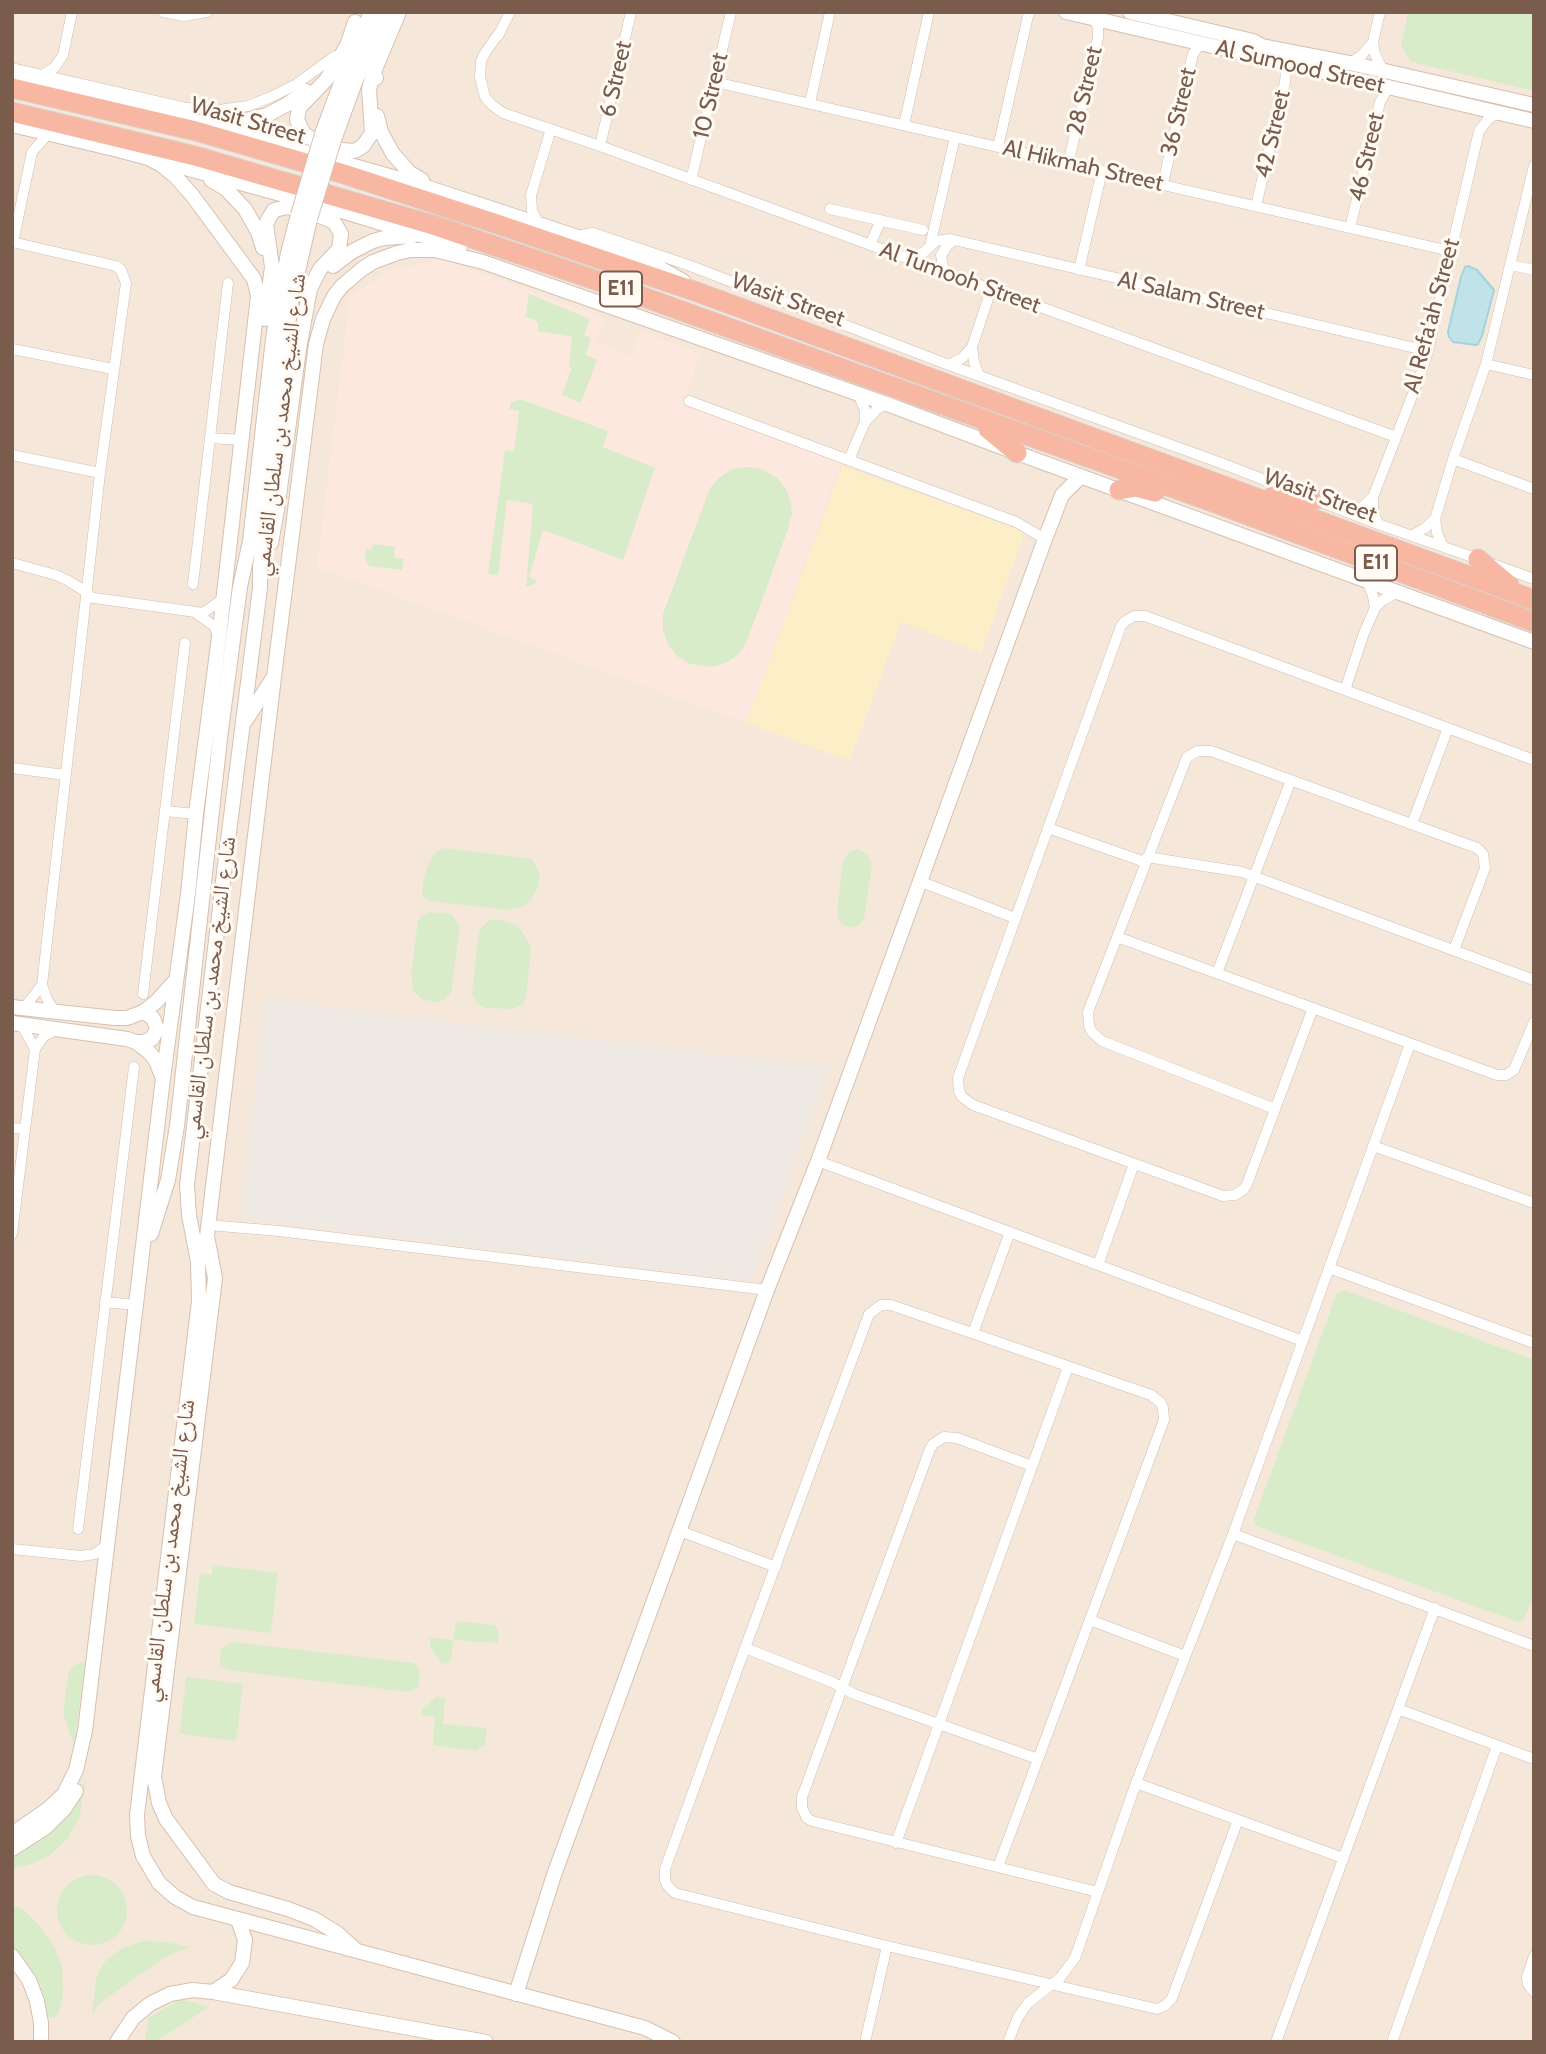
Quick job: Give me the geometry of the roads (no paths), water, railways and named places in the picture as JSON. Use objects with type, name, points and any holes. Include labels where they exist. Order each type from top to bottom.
[{"type":"highway","name":"Wasit Street","points":[[12,88],[197,131],[344,174],[697,292],[1218,494],[1534,622]]},
{"type":"highway","name":"Wasit Street","points":[[16,122],[195,156],[433,225],[610,285],[973,417],[1532,592]]},
{"type":"highway","points":[[973,417],[1017,453]]},
{"type":"highway","points":[[1119,490],[1144,488],[1202,509],[1211,508],[1218,494],[1234,482],[1285,499],[1317,499]]},
{"type":"highway","points":[[1478,559],[1503,580],[1532,592]]},
{"type":"street","points":[[72,12],[63,55],[65,68],[76,83]]},
{"type":"street","points":[[163,12],[184,16],[206,12]]},
{"type":"street","name":"شارع الشيخ محمد بن سلطان القاسمي","points":[[12,1849],[46,1827],[64,1809],[78,1788],[87,1765],[92,1740],[118,1480],[149,1246],[168,1180],[177,1126],[206,851],[240,587],[250,541],[273,339],[286,264],[304,217],[347,67],[371,12]]},
{"type":"street","name":"شارع الشيخ محمد بن سلطان القاسمي","points":[[329,134],[354,85],[385,12]]},
{"type":"street","points":[[357,17],[339,60],[326,80],[299,108],[297,120],[304,134],[317,142],[355,151],[363,146],[372,133],[369,89],[399,12]]},
{"type":"street","name":"Al Tumooh Street","points":[[510,12],[481,61],[480,84],[485,97],[503,113],[1395,437]]},
{"type":"street","name":"6 Street","points":[[600,146],[631,12]]},
{"type":"street","name":"10 Street","points":[[691,180],[731,12]]},
{"type":"street","points":[[810,103],[830,12]]},
{"type":"street","points":[[904,125],[929,12]]},
{"type":"street","points":[[998,147],[1030,12]]},
{"type":"street","name":"Al Sumood Street","points":[[1066,12],[1470,106],[1531,124]]},
{"type":"street","name":"Al Sumood Street","points":[[1130,12],[1253,41],[1262,46],[1534,105]]},
{"type":"street","points":[[1380,12],[1373,42],[1383,72]]},
{"type":"street","points":[[201,122],[242,121],[267,115],[304,93],[335,56],[357,17]]},
{"type":"street","name":"28 Street","points":[[1068,164],[1098,38],[1098,27],[1094,19]]},
{"type":"street","points":[[1208,45],[1219,36],[1262,46]]},
{"type":"street","points":[[1350,63],[1373,42]]},
{"type":"street","name":"36 Street","points":[[1163,183],[1193,54],[1208,45]]},
{"type":"street","points":[[43,75],[55,67],[63,55]]},
{"type":"street","points":[[12,68],[198,110],[219,110],[261,102],[284,92],[335,56]]},
{"type":"street","name":"42 Street","points":[[1256,206],[1285,82],[1286,71],[1283,63]]},
{"type":"street","points":[[374,72],[379,124],[393,154],[418,178],[452,195]]},
{"type":"street","points":[[12,77],[201,122],[452,195],[658,267],[684,281],[697,292]]},
{"type":"street","name":"Al Hikmah Street","points":[[715,82],[1451,251]]},
{"type":"street","name":"46 Street","points":[[1350,228],[1380,102],[1388,88]]},
{"type":"street","points":[[130,95],[145,107]]},
{"type":"street","points":[[1470,106],[1479,131]]},
{"type":"street","points":[[1479,131],[1485,122],[1499,113]]},
{"type":"street","points":[[16,122],[48,134],[188,168],[428,237],[1534,642]]},
{"type":"street","points":[[16,122],[32,152]]},
{"type":"street","points":[[540,224],[532,211],[531,195],[551,129]]},
{"type":"street","name":"Al Refa'ah Street","points":[[1373,497],[1428,351],[1479,131]]},
{"type":"street","points":[[48,134],[32,152],[13,242],[110,264],[121,270],[125,290],[100,473],[42,985],[55,1012]]},
{"type":"street","points":[[930,246],[955,137]]},
{"type":"street","points":[[12,1834],[57,1802],[70,1785],[85,1731],[107,1545],[118,1480],[163,1078],[188,894],[258,306],[254,279],[183,184],[168,170],[148,158]]},
{"type":"street","points":[[1413,535],[1435,519],[1486,364],[1534,166]]},
{"type":"street","points":[[188,168],[226,189],[245,209],[258,232],[266,259],[268,299]]},
{"type":"street","points":[[1079,270],[1102,171]]},
{"type":"street","points":[[513,215],[531,195]]},
{"type":"street","points":[[240,587],[239,565],[253,424],[272,267],[266,224],[274,211],[288,207],[327,218],[338,227],[341,234],[339,249],[315,277],[307,301],[278,510],[266,573],[260,588]]},
{"type":"street","points":[[830,209],[923,230]]},
{"type":"street","name":"شارع الشيخ محمد بن سلطان القاسمي","points":[[304,217],[284,352],[260,567],[260,588],[194,1125],[187,1195],[198,1262],[199,1301],[137,1826],[140,1846],[147,1866],[167,1891],[193,1907],[645,2028],[673,2042]]},
{"type":"street","points":[[870,245],[881,220]]},
{"type":"street","points":[[574,236],[593,233],[688,265],[949,365],[1478,559]]},
{"type":"street","points":[[307,301],[333,266],[353,251],[384,238],[428,237]]},
{"type":"street","points":[[909,260],[940,239],[954,240]]},
{"type":"street","points":[[944,272],[941,255],[954,240]]},
{"type":"street","name":"Al Salam Street","points":[[954,240],[1428,351]]},
{"type":"street","points":[[357,1951],[337,1933],[314,1919],[229,1892],[214,1884],[166,1819],[156,1795],[155,1768],[215,1278],[207,1236],[208,1225],[313,370],[319,331],[328,307],[342,286],[362,268],[397,253],[422,249],[448,252],[574,282],[610,285]]},
{"type":"street","points":[[1511,265],[1534,271]]},
{"type":"street","points":[[193,584],[228,283]]},
{"type":"street","points":[[949,365],[962,358],[972,347],[991,290]]},
{"type":"street","points":[[972,347],[979,376]]},
{"type":"street","points":[[12,349],[113,369]]},
{"type":"street","points":[[299,349],[313,370]]},
{"type":"street","points":[[1486,364],[1534,375]]},
{"type":"street","points":[[858,394],[865,410],[865,422]]},
{"type":"street","points":[[689,401],[1021,524],[1045,539]]},
{"type":"street","points":[[849,460],[865,422],[887,404]]},
{"type":"street","points":[[242,440],[253,424]]},
{"type":"street","points":[[210,438],[242,440]]},
{"type":"street","points":[[12,455],[100,473]]},
{"type":"street","points":[[1453,459],[1534,489]]},
{"type":"street","points":[[1056,467],[1061,478],[1062,495]]},
{"type":"street","points":[[516,1994],[554,1875],[1045,539],[1062,495],[1081,476]]},
{"type":"street","points":[[1349,513],[1362,507],[1373,497]]},
{"type":"street","points":[[1373,497],[1373,511],[1378,524]]},
{"type":"street","points":[[1435,519],[1443,546]]},
{"type":"street","points":[[12,563],[56,575],[87,595],[203,613],[223,599]]},
{"type":"street","points":[[1367,581],[1375,607]]},
{"type":"street","points":[[1345,690],[1375,607],[1387,597],[1398,593]]},
{"type":"street","points":[[195,612],[214,626],[219,637]]},
{"type":"street","points":[[1314,1008],[1247,1184],[1235,1195],[1223,1196],[973,1105],[967,1102],[959,1091],[958,1078],[1121,626],[1129,618],[1139,615],[1534,760]]},
{"type":"street","points":[[143,994],[185,643]]},
{"type":"street","points":[[241,733],[255,704],[274,677]]},
{"type":"street","points":[[1412,824],[1448,728]]},
{"type":"street","points":[[1275,1109],[1102,1041],[1092,1032],[1087,1019],[1183,763],[1192,753],[1211,751],[1477,848],[1485,859],[1485,868],[1454,950]]},
{"type":"street","points":[[12,768],[65,775]]},
{"type":"street","points":[[1217,973],[1291,780]]},
{"type":"street","points":[[165,811],[196,814]]},
{"type":"street","points":[[1048,828],[1146,860],[1230,869],[1254,876],[1534,979]]},
{"type":"street","points":[[188,894],[206,851]]},
{"type":"street","points":[[919,881],[1016,918]]},
{"type":"street","points":[[1117,937],[1497,1075],[1506,1075],[1517,1066],[1534,1022]]},
{"type":"street","points":[[18,1007],[121,1018],[144,1012],[177,979]]},
{"type":"street","points":[[18,1007],[34,997],[42,985]]},
{"type":"street","points":[[136,1042],[152,1039],[157,1029],[153,1018],[144,1012]]},
{"type":"street","points":[[17,1023],[113,1035],[136,1042],[156,1061],[163,1078]]},
{"type":"street","points":[[17,1023],[35,1049]]},
{"type":"street","points":[[12,1234],[35,1049],[44,1036],[58,1029]]},
{"type":"street","points":[[1007,2042],[1022,2010],[1034,1996],[1066,1972],[1075,1958],[1136,1783],[1233,1534],[1410,1044]]},
{"type":"street","points":[[78,1529],[134,1067]]},
{"type":"street","points":[[197,1096],[221,1113]]},
{"type":"street","points":[[194,1125],[221,1113]]},
{"type":"street","points":[[12,1128],[25,1129]]},
{"type":"street","points":[[1373,1146],[1534,1203]]},
{"type":"street","points":[[818,1161],[1303,1341]]},
{"type":"street","points":[[1098,1265],[1134,1164]]},
{"type":"street","points":[[208,1225],[279,1231],[767,1290]]},
{"type":"street","points":[[973,1333],[1010,1232]]},
{"type":"street","points":[[1329,1268],[1533,1341]]},
{"type":"street","points":[[105,1302],[136,1305]]},
{"type":"street","points":[[998,1867],[1165,1414],[1161,1402],[1151,1395],[891,1305],[881,1305],[872,1310],[745,1648],[665,1869],[667,1885],[675,1893],[1152,2009],[1166,2005],[1172,1998],[1238,1820]]},
{"type":"street","points":[[896,1843],[1068,1367]]},
{"type":"street","points":[[1032,1466],[957,1438],[944,1437],[933,1444],[802,1797],[802,1808],[807,1818],[812,1821],[1098,1892]]},
{"type":"street","points":[[680,1531],[776,1567]]},
{"type":"street","points":[[1233,1534],[1533,1643]]},
{"type":"street","points":[[12,1549],[81,1556],[95,1554],[107,1545]]},
{"type":"street","points":[[81,1556],[94,1564],[103,1576]]},
{"type":"street","points":[[1289,2042],[1277,2040],[1435,1608]]},
{"type":"street","points":[[1090,1620],[1185,1656]]},
{"type":"street","points":[[745,1648],[854,1693],[1038,1759]]},
{"type":"street","points":[[1398,1709],[1534,1759]]},
{"type":"street","points":[[1392,2042],[1497,1746]]},
{"type":"street","points":[[1136,1783],[1343,1858]]},
{"type":"street","points":[[213,1992],[231,1980],[243,1962],[245,1940],[238,1920]]},
{"type":"street","points":[[865,2042],[887,1946]]},
{"type":"street","points":[[12,1956],[29,1980],[37,2001],[41,2042]]},
{"type":"street","points":[[1534,1956],[1527,1977],[1534,1992]]},
{"type":"street","points":[[117,2042],[133,2018],[150,2004],[181,1992],[213,1992],[486,2042]]},
{"type":"water","points":[[1468,266],[1477,270],[1494,290],[1482,336],[1476,345],[1453,342],[1448,332],[1461,277]]}]
